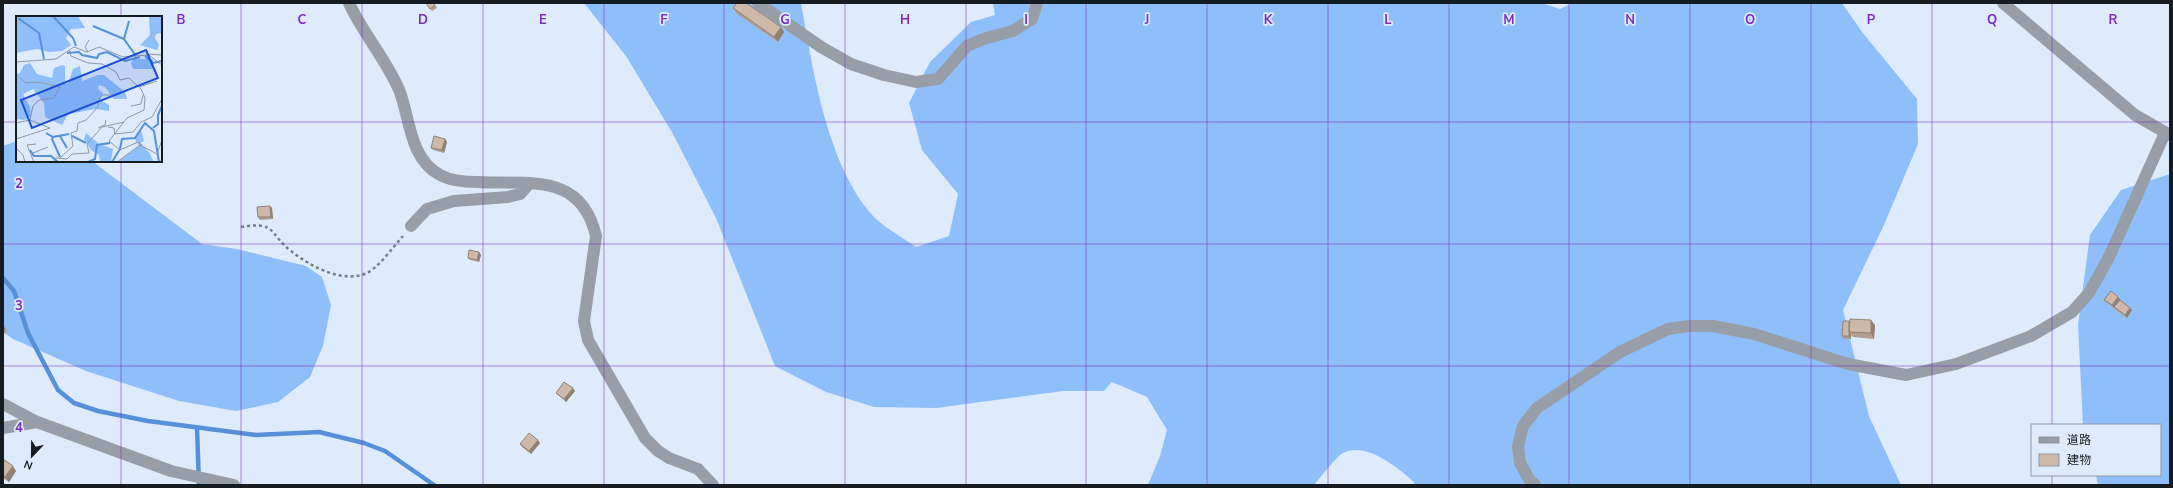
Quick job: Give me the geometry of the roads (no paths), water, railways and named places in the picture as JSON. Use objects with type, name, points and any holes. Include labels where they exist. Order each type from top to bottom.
[{"type":"street","points":[[349,3],[382,55],[400,93],[415,145],[426,163],[438,174],[452,180],[553,186],[567,191],[579,200],[593,224],[596,236],[584,313],[588,340],[645,438],[658,451],[669,458],[698,470],[713,485]]},
{"type":"street","points":[[758,3],[821,47],[851,64],[916,82],[938,79],[967,46],[983,39],[1013,31],[1032,20],[1037,3]]},
{"type":"street","points":[[1535,485],[1529,479],[1520,463],[1518,446],[1523,426],[1537,408],[1620,352],[1668,329],[1689,326],[1713,326],[1754,334],[1848,364],[1906,375],[1956,364],[2031,336],[2072,312],[2089,293],[2109,257],[2168,134],[2135,115],[2003,3]]},
{"type":"street","points":[[411,226],[427,209],[454,201],[508,197],[520,194],[529,184]]},
{"type":"street","points":[[3,404],[37,422],[171,471],[229,484]]},
{"type":"street","points":[[3,428],[37,422]]},
{"type":"waterway","points":[[3,278],[14,291],[28,333],[58,390],[74,403],[98,411],[148,421],[256,435],[319,432],[364,443],[385,451],[434,485]]},
{"type":"waterway","points":[[197,428],[199,485]]}]
